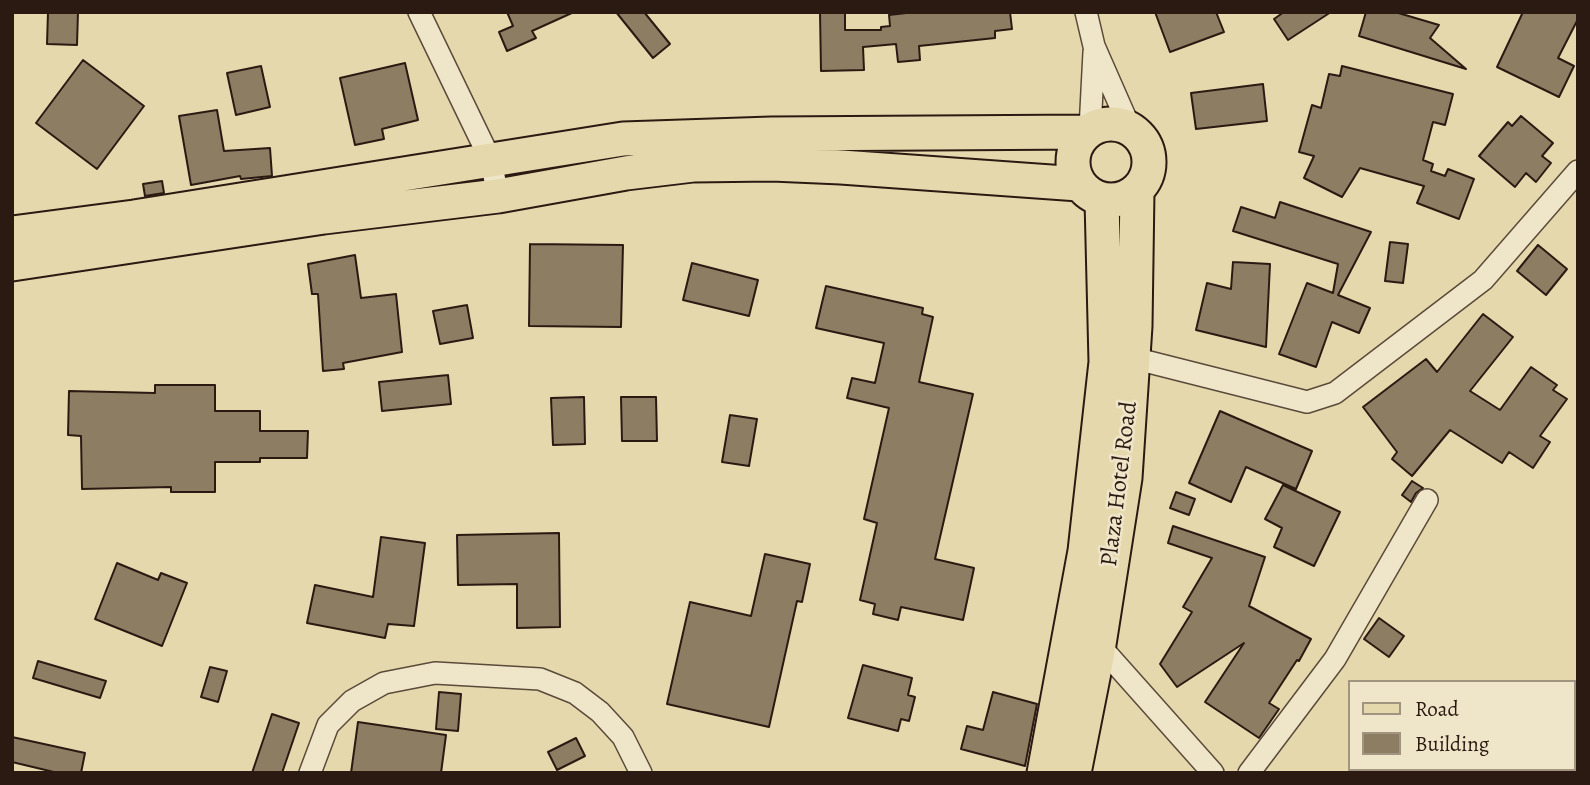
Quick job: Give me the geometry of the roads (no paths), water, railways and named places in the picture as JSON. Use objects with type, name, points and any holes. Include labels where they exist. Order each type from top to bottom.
[{"type":"main road","points":[[12,264],[324,216],[498,196],[626,173],[692,165],[841,167],[1091,192],[1120,200],[1137,191],[1147,176],[1150,158],[1143,141],[1130,128],[1106,123],[1089,131],[1078,143],[1073,156],[1074,171],[1091,192]]},
{"type":"main road","points":[[12,233],[134,217],[622,139],[771,134],[1089,131]]},
{"type":"main road","name":"Plaza Hotel Road","points":[[1074,773],[1125,478],[1133,358],[1137,191]]},
{"type":"main road","name":"Plaza Hotel Road","points":[[1044,773],[1085,551],[1106,362],[1091,192]]},
{"type":"street","points":[[419,12],[491,161],[498,196]]},
{"type":"street","points":[[1086,12],[1094,46],[1130,128]]},
{"type":"street","points":[[1089,131],[1094,46]]},
{"type":"street","points":[[1133,358],[1307,402],[1335,393],[1483,280],[1578,171]]},
{"type":"street","points":[[1249,773],[1335,659],[1427,500]]},
{"type":"street","points":[[1098,645],[1213,773]]},
{"type":"street","points":[[310,773],[328,725],[352,701],[384,683],[435,673],[540,679],[575,693],[600,712],[624,737],[641,773]]}]
